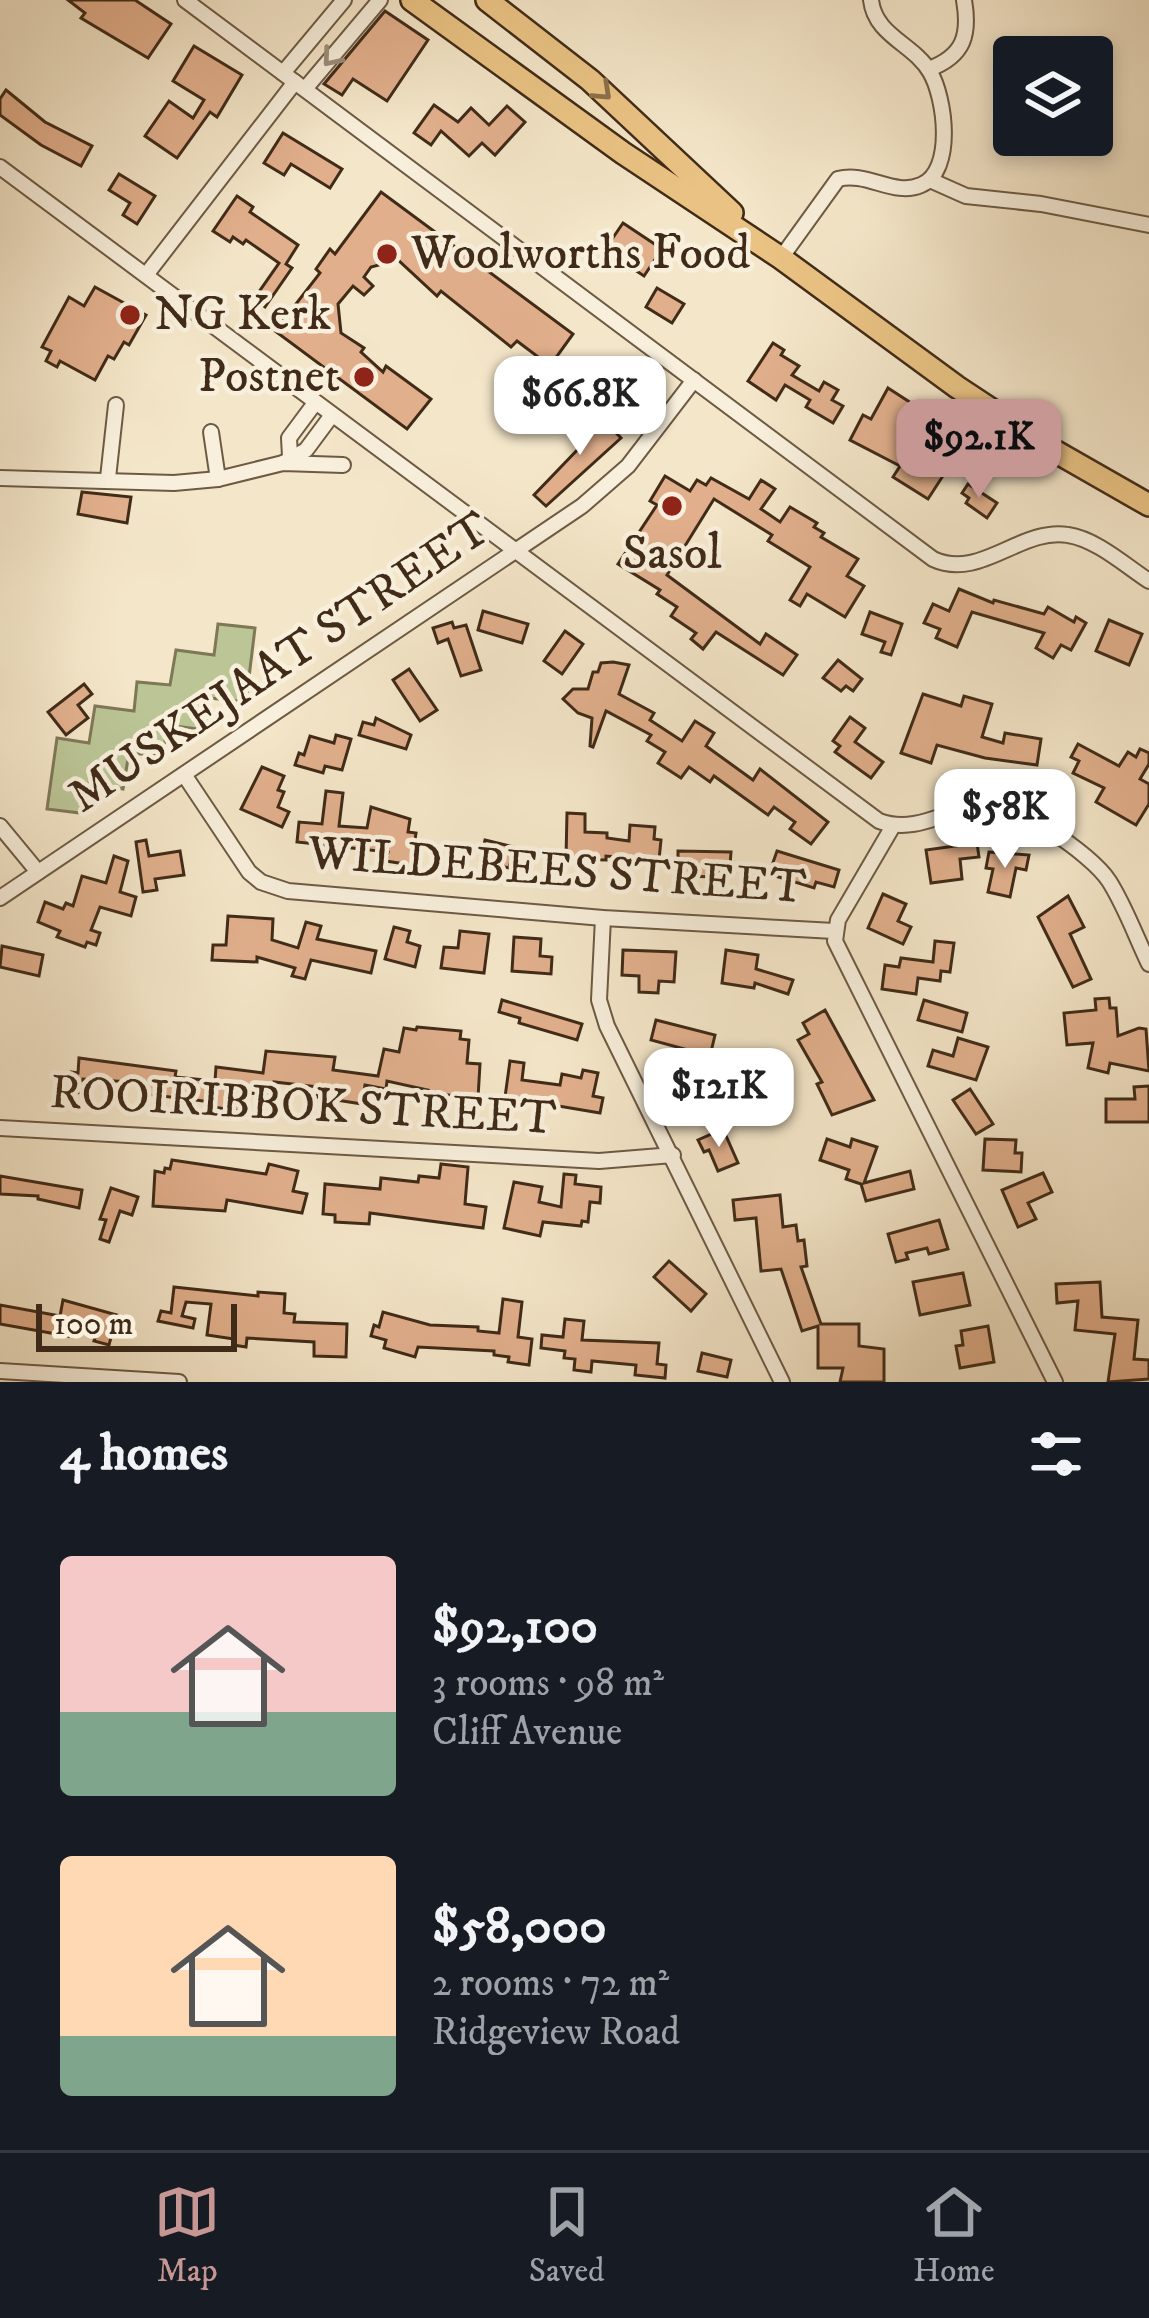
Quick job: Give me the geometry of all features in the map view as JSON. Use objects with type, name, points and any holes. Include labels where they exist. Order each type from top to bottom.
[{"type":"main road","points":[[412,0],[957,387],[1051,449],[1149,505]]},
{"type":"main road","points":[[487,0],[590,80],[781,258]]},
{"type":"street","points":[[185,0],[941,563],[975,562],[1032,540],[1068,535],[1093,545],[1149,581]]},
{"type":"street","points":[[146,275],[294,82],[344,0]]},
{"type":"street","points":[[294,82],[380,0]]},
{"type":"street","points":[[781,258],[838,179],[858,176],[906,189],[930,180],[941,162],[944,133],[929,69],[883,28],[872,0]]},
{"type":"street","points":[[929,69],[948,62],[965,40],[964,0]]},
{"type":"street","points":[[0,167],[880,821],[913,825],[992,803],[1017,812],[1090,859],[1107,877],[1149,964]]},
{"type":"street","points":[[930,180],[966,196],[1040,204],[1149,225]]},
{"type":"street","name":"MUSKEJAAT STREET","points":[[0,898],[516,552],[611,483],[694,380]]},
{"type":"street","points":[[287,460],[289,438],[315,403]]},
{"type":"street","points":[[108,478],[116,405]]},
{"type":"street","points":[[0,478],[162,482],[218,478],[287,460],[306,450],[332,416]]},
{"type":"street","points":[[211,433],[218,478]]},
{"type":"street","points":[[287,460],[343,465]]},
{"type":"street","name":"WILDEBEES STREET","points":[[185,776],[249,872],[275,887],[308,894],[834,931]]},
{"type":"street","points":[[0,826],[38,872]]},
{"type":"street","points":[[892,826],[834,931],[838,950],[1055,1382]]},
{"type":"street","points":[[602,917],[599,1000],[607,1026],[782,1382]]},
{"type":"street","name":"ROOIRIBBOK STREET","points":[[0,1128],[599,1161],[673,1154]]},
{"type":"street","points":[[0,1371],[178,1382]]},
{"type":"green space","points":[[218,624],[255,628],[246,702],[209,698],[205,730],[167,725],[163,756],[129,753],[123,789],[85,783],[80,813],[47,809],[57,738],[89,743],[95,706],[134,711],[137,682],[170,685],[176,650],[214,655]]},
{"type":"building","points":[[68,0],[135,0],[171,24],[148,58],[81,18],[85,13]]},
{"type":"building","points":[[385,11],[428,40],[387,101],[353,79],[342,95],[324,84]]},
{"type":"building","points":[[194,46],[242,75],[217,117],[210,112],[177,158],[145,136],[169,101],[193,118],[204,100],[173,81]]},
{"type":"building","points":[[6,90],[45,122],[92,146],[81,166],[0,115],[0,99]]},
{"type":"building","points":[[434,105],[458,122],[471,108],[489,125],[507,106],[525,122],[495,155],[482,143],[469,156],[441,131],[431,145],[414,133]]},
{"type":"building","points":[[283,133],[342,169],[330,188],[291,164],[284,175],[264,163]]},
{"type":"building","points":[[119,174],[155,196],[137,224],[123,215],[130,203],[109,190]]},
{"type":"building","points":[[381,192],[573,334],[550,366],[517,341],[511,347],[441,291],[437,296],[398,260],[371,267],[364,277],[373,286],[364,295],[353,286],[338,304],[341,333],[364,348],[361,352],[383,372],[386,366],[431,399],[407,429],[275,331],[320,273],[316,269],[330,249],[335,254]]},
{"type":"building","points":[[237,196],[253,207],[250,212],[298,245],[286,264],[292,268],[265,307],[254,299],[279,263],[246,240],[243,244],[233,237],[230,242],[213,231]]},
{"type":"building","points":[[623,223],[662,249],[644,276],[635,270],[638,265],[608,245]]},
{"type":"building","points":[[95,287],[146,315],[129,345],[124,342],[114,359],[108,356],[95,380],[60,361],[57,367],[46,361],[51,351],[42,347],[69,297],[84,306]]},
{"type":"building","points":[[657,288],[684,304],[672,323],[646,307]]},
{"type":"building","points":[[773,343],[784,350],[781,355],[799,366],[792,375],[819,391],[824,382],[838,390],[832,400],[843,406],[833,423],[806,407],[810,400],[785,385],[776,400],[748,381]]},
{"type":"building","points":[[888,388],[925,412],[905,441],[948,468],[928,499],[893,477],[900,466],[850,440],[863,415],[871,419]]},
{"type":"building","points":[[598,414],[621,438],[546,506],[534,495],[582,445],[572,438]]},
{"type":"building","points":[[665,476],[690,491],[697,480],[706,485],[711,478],[749,499],[761,480],[775,489],[761,509],[780,522],[790,507],[817,523],[814,527],[824,533],[821,537],[858,559],[847,576],[864,586],[845,617],[807,594],[800,606],[790,600],[810,567],[768,541],[772,535],[714,499],[667,575],[760,644],[766,634],[797,655],[783,675],[716,632],[703,649],[691,639],[696,633],[671,616],[677,607],[657,594],[660,590],[618,564],[657,505],[650,501]]},
{"type":"building","points":[[968,484],[997,503],[987,518],[966,503],[969,498],[962,493]]},
{"type":"building","points":[[82,492],[131,497],[127,523],[78,514]]},
{"type":"building","points":[[959,589],[993,603],[1044,614],[1048,607],[1074,622],[1076,617],[1086,623],[1071,650],[1061,645],[1053,658],[1036,648],[1044,633],[972,612],[957,647],[936,638],[940,629],[924,623],[933,604],[949,611]]},
{"type":"building","points":[[483,611],[528,624],[522,643],[478,630]]},
{"type":"building","points":[[870,612],[902,624],[891,655],[881,652],[885,642],[862,634]]},
{"type":"building","points":[[1109,620],[1142,634],[1129,665],[1096,651]]},
{"type":"building","points":[[452,622],[454,628],[466,625],[481,670],[461,676],[448,639],[438,643],[433,628]]},
{"type":"building","points":[[565,631],[583,644],[562,674],[544,661]]},
{"type":"building","points":[[838,660],[862,679],[853,691],[846,686],[841,691],[823,678]]},
{"type":"building","points":[[601,663],[629,665],[619,694],[654,713],[650,720],[682,741],[695,721],[714,733],[706,746],[753,780],[760,769],[828,822],[811,844],[790,829],[795,822],[774,807],[768,815],[714,776],[710,782],[689,767],[681,778],[658,763],[665,752],[647,741],[651,735],[606,711],[590,746],[592,718],[563,699],[573,689],[588,689]]},
{"type":"building","points":[[409,669],[437,710],[420,721],[393,680]]},
{"type":"building","points":[[84,684],[92,694],[78,705],[88,718],[66,735],[48,712]]},
{"type":"building","points":[[923,694],[961,706],[964,696],[992,704],[982,737],[1003,743],[1005,733],[1041,739],[1037,765],[937,745],[931,763],[901,753]]},
{"type":"building","points":[[850,717],[865,728],[855,742],[883,762],[871,778],[835,752],[840,746],[833,741]]},
{"type":"building","points":[[376,718],[411,735],[406,749],[359,735],[363,722],[374,725]]},
{"type":"building","points":[[336,735],[351,739],[342,770],[325,766],[323,773],[295,765],[310,736],[334,743]]},
{"type":"building","points":[[1078,744],[1119,766],[1128,752],[1136,757],[1140,749],[1149,753],[1140,779],[1149,784],[1149,804],[1136,825],[1096,802],[1104,788],[1073,773],[1079,761],[1071,757]]},
{"type":"building","points":[[262,767],[284,776],[278,807],[289,812],[282,827],[241,809]]},
{"type":"building","points":[[326,791],[343,793],[339,826],[367,828],[371,807],[410,819],[408,832],[416,833],[411,865],[386,861],[388,852],[297,842],[299,822],[322,824]]},
{"type":"building","points":[[567,813],[585,814],[585,832],[607,833],[607,838],[629,841],[630,825],[655,827],[654,839],[661,840],[659,860],[566,859]]},
{"type":"building","points":[[146,840],[149,856],[180,851],[184,875],[155,879],[157,890],[143,892],[136,842]]},
{"type":"building","points":[[485,840],[514,847],[509,868],[480,861]]},
{"type":"building","points":[[977,843],[979,857],[960,859],[962,879],[931,883],[926,850]]},
{"type":"building","points":[[678,851],[731,852],[730,865],[718,866],[718,877],[678,876]]},
{"type":"building","points":[[777,851],[839,870],[834,887],[816,882],[814,888],[769,874]]},
{"type":"building","points":[[989,852],[1029,855],[1026,870],[1016,868],[1010,897],[988,892],[993,869],[986,868]]},
{"type":"building","points":[[114,856],[128,861],[120,892],[136,897],[131,916],[100,907],[91,930],[100,933],[96,945],[87,942],[85,947],[57,937],[60,931],[38,922],[45,902],[63,909],[66,903],[73,906],[82,876],[106,883]]},
{"type":"building","points":[[883,894],[906,904],[898,921],[911,927],[903,944],[868,928]]},
{"type":"building","points":[[1068,896],[1084,927],[1070,934],[1091,979],[1073,987],[1038,917]]},
{"type":"building","points":[[228,916],[273,919],[272,940],[298,948],[306,922],[321,926],[317,939],[376,951],[371,973],[311,960],[305,979],[292,976],[295,968],[257,957],[257,962],[212,960],[213,945],[226,945]]},
{"type":"building","points":[[394,927],[410,931],[407,942],[420,946],[415,967],[385,959]]},
{"type":"building","points":[[460,931],[489,934],[484,973],[441,968],[444,947],[458,948]]},
{"type":"building","points":[[514,937],[541,939],[540,956],[552,957],[551,974],[512,971]]},
{"type":"building","points":[[935,941],[954,943],[950,972],[941,971],[940,981],[918,978],[916,994],[882,989],[885,965],[899,967],[901,958],[933,962]]},
{"type":"building","points":[[2,946],[43,955],[39,976],[0,967]]},
{"type":"building","points":[[623,950],[676,952],[674,982],[659,981],[658,993],[639,992],[639,976],[622,975]]},
{"type":"building","points":[[726,950],[758,955],[756,969],[793,980],[788,994],[755,983],[754,988],[722,983]]},
{"type":"building","points":[[1109,998],[1110,1008],[1116,1008],[1118,1036],[1146,1029],[1149,1071],[1110,1063],[1108,1073],[1088,1068],[1093,1043],[1067,1045],[1064,1013],[1096,1010],[1095,999]]},
{"type":"building","points":[[502,1000],[582,1024],[577,1040],[519,1023],[520,1018],[499,1012]]},
{"type":"building","points":[[924,1000],[967,1013],[962,1032],[918,1020]]},
{"type":"building","points":[[825,1010],[874,1100],[832,1115],[817,1084],[822,1082],[798,1040],[809,1034],[803,1023]]},
{"type":"building","points":[[656,1020],[715,1035],[710,1056],[651,1040]]},
{"type":"building","points":[[404,1028],[461,1031],[460,1039],[469,1040],[467,1063],[480,1064],[478,1098],[427,1093],[387,1081],[386,1089],[365,1085],[362,1104],[317,1097],[319,1087],[274,1082],[273,1094],[244,1093],[242,1111],[212,1107],[212,1102],[145,1094],[146,1083],[83,1079],[81,1093],[69,1092],[71,1072],[78,1073],[79,1058],[215,1081],[216,1067],[263,1073],[266,1051],[335,1057],[333,1070],[378,1076],[384,1049],[399,1052]]},
{"type":"building","points":[[958,1038],[988,1047],[976,1080],[928,1066],[933,1050],[953,1056]]},
{"type":"building","points":[[510,1061],[524,1063],[522,1080],[560,1085],[562,1074],[581,1078],[583,1070],[598,1073],[593,1096],[603,1098],[600,1113],[505,1097]]},
{"type":"building","points":[[691,1074],[739,1087],[733,1108],[686,1096]]},
{"type":"building","points":[[1149,1086],[1149,1122],[1106,1122],[1106,1099],[1135,1099],[1134,1087]]},
{"type":"building","points":[[970,1089],[993,1124],[976,1134],[953,1100]]},
{"type":"building","points":[[723,1129],[738,1163],[718,1171],[709,1150],[704,1152],[698,1140]]},
{"type":"building","points":[[827,1139],[850,1147],[852,1139],[877,1147],[864,1183],[910,1171],[914,1189],[866,1201],[861,1184],[846,1179],[849,1170],[820,1160]]},
{"type":"building","points":[[985,1139],[1016,1140],[1015,1153],[1022,1153],[1021,1172],[983,1170]]},
{"type":"building","points":[[172,1160],[266,1174],[269,1164],[298,1171],[293,1191],[307,1194],[302,1213],[227,1200],[225,1211],[153,1206],[155,1171],[164,1173]]},
{"type":"building","points":[[441,1164],[468,1167],[465,1204],[486,1207],[483,1228],[370,1213],[369,1224],[335,1222],[335,1215],[323,1214],[325,1184],[380,1189],[381,1178],[418,1182],[419,1176],[439,1178]]},
{"type":"building","points":[[1043,1173],[1052,1192],[1028,1203],[1036,1219],[1018,1227],[1002,1190]]},
{"type":"building","points":[[564,1174],[576,1175],[575,1184],[601,1187],[600,1203],[590,1202],[588,1222],[582,1221],[581,1226],[543,1222],[540,1236],[504,1228],[514,1182],[542,1187],[539,1202],[561,1207]]},
{"type":"building","points":[[0,1176],[82,1190],[79,1208],[38,1196],[0,1194]]},
{"type":"building","points":[[111,1188],[138,1197],[132,1215],[120,1211],[109,1242],[100,1239],[106,1220],[100,1219]]},
{"type":"building","points":[[780,1195],[783,1227],[796,1225],[798,1241],[804,1240],[807,1266],[801,1267],[821,1324],[859,1324],[859,1346],[884,1349],[884,1382],[840,1382],[843,1368],[818,1368],[818,1326],[802,1331],[781,1269],[761,1271],[756,1218],[735,1220],[733,1200]]},
{"type":"building","points":[[939,1220],[948,1249],[906,1253],[908,1259],[896,1262],[888,1234]]},
{"type":"building","points":[[669,1261],[706,1294],[691,1311],[654,1277]]},
{"type":"building","points":[[963,1273],[970,1305],[920,1315],[913,1282]]},
{"type":"building","points":[[1100,1282],[1102,1317],[1138,1320],[1134,1359],[1149,1360],[1149,1379],[1108,1382],[1115,1334],[1075,1330],[1078,1301],[1057,1303],[1056,1284]]},
{"type":"building","points":[[174,1287],[258,1296],[258,1292],[285,1294],[284,1313],[295,1314],[294,1322],[347,1324],[346,1357],[314,1356],[314,1342],[247,1338],[246,1347],[233,1345],[234,1339],[207,1335],[211,1304],[186,1302],[182,1316],[195,1319],[193,1328],[158,1321],[161,1311],[171,1313]]},
{"type":"building","points":[[503,1299],[522,1302],[518,1337],[532,1339],[529,1365],[508,1362],[509,1357],[494,1355],[494,1351],[418,1347],[415,1357],[384,1348],[386,1340],[371,1336],[383,1312],[430,1325],[499,1333]]},
{"type":"building","points":[[63,1300],[117,1315],[109,1345],[94,1341],[99,1324],[77,1318],[73,1337],[0,1324],[0,1305],[60,1316]]},
{"type":"building","points":[[565,1319],[584,1321],[582,1340],[659,1343],[657,1364],[666,1365],[665,1378],[635,1375],[636,1365],[592,1361],[591,1372],[574,1370],[575,1359],[564,1358],[565,1351],[541,1348],[542,1335],[563,1337]]},
{"type":"building","points":[[988,1326],[994,1362],[960,1368],[956,1346],[963,1345],[961,1331]]},
{"type":"building","points":[[702,1353],[731,1360],[727,1377],[698,1371]]},
{"type":"place","name":"Woolworths Food","points":[[387,254]]},
{"type":"place","name":"NG Kerk","points":[[130,315]]},
{"type":"place","name":"Postnet","points":[[364,377]]},
{"type":"place","name":"Sasol","points":[[672,506]]}]
